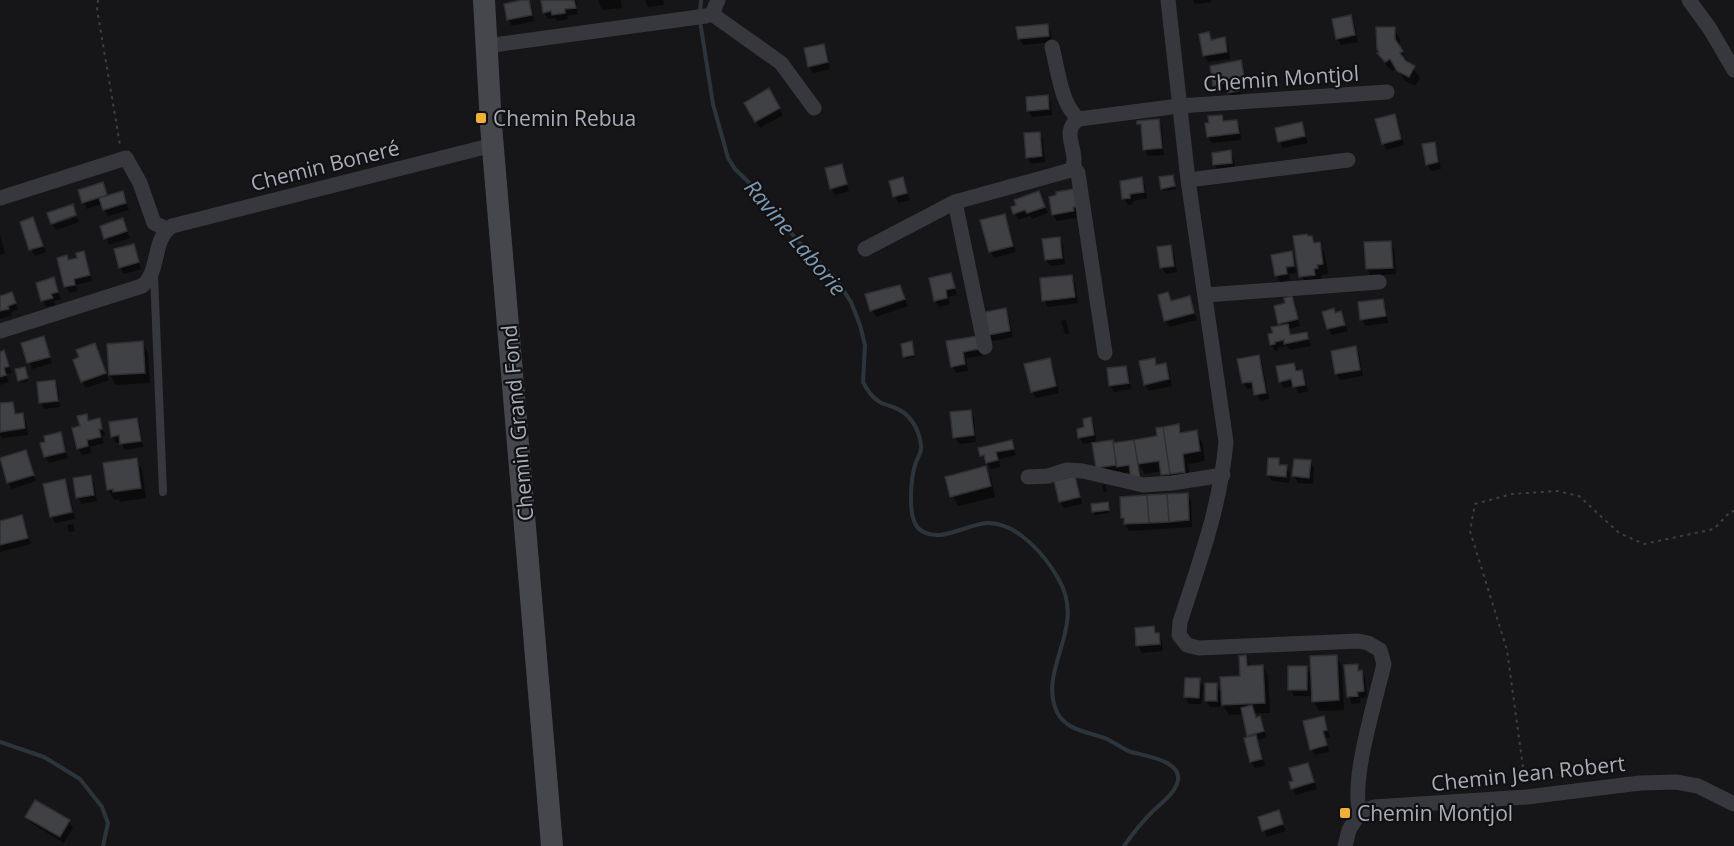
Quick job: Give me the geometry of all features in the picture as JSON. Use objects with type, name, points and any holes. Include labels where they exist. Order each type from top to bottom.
[{"type":"street","name":"Chemin Grand Fond","points":[[484,0],[552,846]]},
{"type":"street","name":"Chemin Montjol","points":[[1168,0],[1188,180],[1226,442],[1223,475],[1214,518],[1180,622],[1179,635],[1187,645],[1200,648],[1358,641],[1368,643],[1380,650],[1384,664],[1356,793],[1360,812]]},
{"type":"street","points":[[1689,0],[1710,29],[1734,70]]},
{"type":"street","points":[[486,46],[684,17],[712,10],[781,63],[814,108]]},
{"type":"street","points":[[1052,47],[1066,104],[1072,114],[1079,119],[1072,125],[1070,133],[1105,353]]},
{"type":"street","name":"Chemin Montjol","points":[[1079,119],[1179,106],[1387,92]]},
{"type":"street","name":"Chemin Boneré","points":[[167,229],[190,221],[494,145]]},
{"type":"street","points":[[0,198],[126,158],[140,183],[154,223],[167,229],[161,239],[154,268],[147,282],[135,289],[0,331]]},
{"type":"street","points":[[1188,180],[1348,160]]},
{"type":"street","points":[[865,249],[955,202],[1065,173],[1074,167]]},
{"type":"street","points":[[955,202],[985,347]]},
{"type":"street","points":[[1206,295],[1378,282]]},
{"type":"street","points":[[1028,477],[1048,476],[1067,470],[1083,471],[1143,485],[1223,475]]},
{"type":"street","name":"Chemin Jean Robert","points":[[1360,812],[1374,807],[1527,797],[1640,783],[1676,782],[1698,786],[1734,804]]},
{"type":"street","points":[[1345,846],[1349,830],[1360,812]]},
{"type":"lane","points":[[154,268],[163,492]]},
{"type":"path","points":[[98,0],[97,9],[117,138],[126,158]]},
{"type":"path","points":[[1527,797],[1508,650],[1470,531],[1475,504],[1512,494],[1557,491],[1579,496],[1619,533],[1644,544],[1714,529],[1730,512],[1734,511]]},
{"type":"building","points":[[529,0],[532,15],[507,20],[504,4]]},
{"type":"building","points":[[541,0],[574,0],[576,8],[565,9],[565,13],[552,15],[551,11],[543,13]]},
{"type":"building","points":[[1351,15],[1355,35],[1336,39],[1332,19]]},
{"type":"building","points":[[1048,24],[1049,36],[1018,39],[1016,27]]},
{"type":"building","points":[[1376,27],[1395,27],[1395,39],[1403,51],[1400,53],[1406,61],[1415,66],[1409,77],[1397,71],[1390,59],[1385,62],[1377,53],[1379,52]]},
{"type":"building","points":[[1209,32],[1211,40],[1225,37],[1227,52],[1203,56],[1199,34]]},
{"type":"building","points":[[824,44],[828,62],[808,67],[804,48]]},
{"type":"building","points":[[1241,60],[1245,81],[1238,82],[1239,91],[1228,93],[1226,83],[1213,86],[1210,66]]},
{"type":"building","points":[[769,88],[780,108],[755,122],[744,103]]},
{"type":"building","points":[[1048,95],[1049,109],[1027,111],[1026,97]]},
{"type":"building","points":[[1395,114],[1401,139],[1382,144],[1375,119]]},
{"type":"building","points":[[1222,115],[1223,121],[1237,120],[1239,133],[1207,137],[1205,123],[1209,123],[1208,116]]},
{"type":"building","points":[[1159,119],[1162,148],[1143,150],[1141,124],[1137,124],[1137,121]]},
{"type":"building","points":[[1302,122],[1305,136],[1278,142],[1275,128]]},
{"type":"building","points":[[1040,132],[1042,156],[1026,158],[1024,133]]},
{"type":"building","points":[[1435,142],[1438,162],[1426,165],[1422,144]]},
{"type":"building","points":[[1231,150],[1232,163],[1213,165],[1212,153]]},
{"type":"building","points":[[842,164],[847,184],[830,189],[825,168]]},
{"type":"building","points":[[1173,175],[1175,186],[1161,189],[1159,177]]},
{"type":"building","points":[[903,177],[907,193],[893,197],[889,181]]},
{"type":"building","points":[[1142,177],[1144,192],[1130,194],[1130,198],[1122,199],[1120,181]]},
{"type":"building","points":[[103,182],[107,195],[82,203],[78,190]]},
{"type":"building","points":[[1074,189],[1077,207],[1073,207],[1074,211],[1052,215],[1049,197],[1056,195],[1056,192]]},
{"type":"building","points":[[123,191],[126,203],[103,210],[99,198]]},
{"type":"building","points":[[1039,191],[1045,207],[1027,213],[1025,210],[1013,214],[1011,207],[1016,205],[1014,200]]},
{"type":"building","points":[[73,204],[76,215],[51,224],[47,213]]},
{"type":"building","points":[[1005,214],[1013,246],[989,252],[980,220]]},
{"type":"building","points":[[33,217],[43,246],[29,250],[20,222]]},
{"type":"building","points":[[123,218],[127,231],[104,239],[100,226]]},
{"type":"building","points":[[1307,234],[1312,236],[1314,243],[1320,242],[1323,264],[1317,265],[1318,268],[1314,269],[1315,275],[1299,277],[1293,236]]},
{"type":"building","points":[[1060,237],[1062,258],[1045,260],[1042,239]]},
{"type":"building","points":[[1391,241],[1393,268],[1366,269],[1364,242]]},
{"type":"building","points":[[134,244],[139,262],[119,268],[114,249]]},
{"type":"building","points":[[1171,245],[1174,266],[1160,268],[1157,247]]},
{"type":"building","points":[[84,251],[90,275],[74,279],[75,285],[64,287],[57,258],[67,255],[68,260],[77,258],[76,253]]},
{"type":"building","points":[[1292,251],[1294,266],[1286,267],[1287,274],[1275,276],[1271,255]]},
{"type":"building","points":[[951,273],[955,288],[946,290],[947,298],[934,301],[929,278]]},
{"type":"building","points":[[1072,275],[1075,297],[1042,301],[1040,278]]},
{"type":"building","points":[[54,277],[58,292],[51,294],[53,298],[41,301],[36,283]]},
{"type":"building","points":[[900,285],[905,299],[870,311],[865,294]]},
{"type":"building","points":[[12,292],[16,303],[8,306],[9,309],[0,311],[0,296]]},
{"type":"building","points":[[1168,292],[1171,301],[1190,296],[1194,313],[1164,321],[1158,295]]},
{"type":"building","points":[[1292,296],[1298,319],[1278,324],[1274,306],[1285,303],[1284,298]]},
{"type":"building","points":[[1383,299],[1386,316],[1360,320],[1358,302]]},
{"type":"building","points":[[1006,308],[1010,331],[988,335],[985,312]]},
{"type":"building","points":[[1334,308],[1335,313],[1341,311],[1345,325],[1327,329],[1322,312]]},
{"type":"building","points":[[1288,324],[1290,335],[1307,332],[1308,339],[1284,344],[1284,340],[1270,345],[1268,334],[1273,333],[1271,327]]},
{"type":"building","points":[[44,336],[50,357],[27,363],[21,343]]},
{"type":"building","points":[[977,336],[979,349],[963,352],[965,364],[951,367],[946,341]]},
{"type":"building","points":[[143,341],[145,373],[109,375],[107,344]]},
{"type":"building","points":[[912,341],[914,355],[903,357],[901,344]]},
{"type":"building","points":[[95,343],[106,373],[81,382],[73,360],[79,357],[76,350]]},
{"type":"building","points":[[1356,346],[1360,370],[1335,374],[1331,351]]},
{"type":"building","points":[[4,350],[9,366],[4,368],[6,375],[0,377],[0,352]]},
{"type":"building","points":[[1259,355],[1266,393],[1254,395],[1252,382],[1242,383],[1237,359]]},
{"type":"building","points":[[1050,358],[1056,386],[1031,392],[1024,364]]},
{"type":"building","points":[[1155,358],[1156,365],[1166,363],[1169,379],[1144,385],[1139,361]]},
{"type":"building","points":[[1294,363],[1296,371],[1302,370],[1305,385],[1293,387],[1291,379],[1279,382],[1276,366]]},
{"type":"building","points":[[1126,366],[1129,383],[1109,386],[1107,368]]},
{"type":"building","points":[[25,367],[28,378],[18,381],[15,369]]},
{"type":"building","points":[[55,380],[58,401],[39,403],[37,382]]},
{"type":"building","points":[[13,402],[15,414],[23,413],[25,428],[0,432],[0,403]]},
{"type":"building","points":[[971,410],[974,435],[953,438],[950,412]]},
{"type":"building","points":[[87,414],[88,421],[100,418],[101,437],[87,440],[88,446],[77,449],[72,428],[80,426],[77,416]]},
{"type":"building","points":[[1091,417],[1094,435],[1078,438],[1077,429],[1084,427],[1083,419]]},
{"type":"building","points":[[137,418],[141,441],[120,444],[119,435],[111,437],[109,422]]},
{"type":"building","points":[[1179,424],[1180,433],[1197,430],[1200,451],[1183,454],[1185,472],[1170,474],[1163,427]]},
{"type":"building","points":[[1163,427],[1170,474],[1161,475],[1159,461],[1138,464],[1134,440],[1157,436],[1156,428]]},
{"type":"building","points":[[61,432],[65,452],[44,457],[40,443],[45,442],[44,436]]},
{"type":"building","points":[[1012,440],[1014,449],[996,452],[998,460],[986,463],[984,455],[980,456],[978,448]]},
{"type":"building","points":[[1113,440],[1116,465],[1096,468],[1092,443]]},
{"type":"building","points":[[1134,440],[1140,478],[1131,479],[1129,465],[1117,467],[1113,443]]},
{"type":"building","points":[[26,450],[34,475],[7,483],[0,458]]},
{"type":"building","points":[[137,458],[141,488],[113,492],[113,489],[107,490],[103,463]]},
{"type":"building","points":[[1268,458],[1279,458],[1279,465],[1287,465],[1286,477],[1267,475]]},
{"type":"building","points":[[1294,459],[1311,460],[1309,478],[1292,476]]},
{"type":"building","points":[[986,466],[991,486],[950,497],[945,477]]},
{"type":"building","points":[[91,475],[94,495],[76,498],[73,478]]},
{"type":"building","points":[[1075,476],[1080,497],[1059,502],[1054,481]]},
{"type":"building","points":[[65,479],[72,512],[50,517],[43,484]]},
{"type":"building","points":[[1188,493],[1189,520],[1169,522],[1167,494]]},
{"type":"building","points":[[1167,494],[1169,522],[1149,523],[1147,495]]},
{"type":"building","points":[[1147,495],[1149,523],[1124,524],[1124,518],[1121,518],[1120,497]]},
{"type":"building","points":[[1108,502],[1109,510],[1092,512],[1091,504]]},
{"type":"building","points":[[22,515],[28,538],[0,545],[0,521]]},
{"type":"building","points":[[1154,626],[1155,633],[1159,633],[1160,644],[1136,646],[1135,628]]},
{"type":"building","points":[[1246,655],[1247,666],[1263,665],[1265,703],[1222,705],[1220,677],[1240,676],[1239,656]]},
{"type":"building","points":[[1337,655],[1339,700],[1312,702],[1310,656]]},
{"type":"building","points":[[1358,664],[1358,671],[1362,670],[1364,691],[1357,692],[1358,696],[1347,697],[1344,665]]},
{"type":"building","points":[[1288,666],[1307,666],[1307,690],[1288,690]]},
{"type":"building","points":[[1185,678],[1200,678],[1199,698],[1184,697]]},
{"type":"building","points":[[1205,683],[1217,683],[1217,701],[1205,701]]},
{"type":"building","points":[[1252,705],[1256,718],[1260,716],[1264,731],[1247,736],[1241,708]]},
{"type":"building","points":[[1324,716],[1327,730],[1323,731],[1327,745],[1310,750],[1303,721]]},
{"type":"building","points":[[1256,735],[1262,759],[1250,762],[1244,738]]},
{"type":"building","points":[[1308,763],[1314,782],[1291,789],[1289,782],[1293,781],[1289,768]]},
{"type":"building","points":[[35,800],[70,820],[60,837],[25,817]]},
{"type":"building","points":[[1279,810],[1283,824],[1262,831],[1258,817]]},
{"type":"waterway","name":"Ravine Laborie","points":[[700,13],[701,0]]},
{"type":"waterway","name":"Ravine Laborie","points":[[700,21],[713,104],[728,158],[735,169],[762,195],[768,206],[805,249],[836,279],[851,302],[860,325],[865,345],[864,384],[879,401],[904,413],[918,433],[921,450],[914,468],[911,496],[912,515],[918,528],[926,533],[943,535],[979,524],[998,524],[1020,534],[1029,542],[1059,580],[1066,598],[1068,615],[1053,680],[1052,696],[1057,712],[1072,727],[1107,739],[1131,752],[1163,761],[1176,770],[1177,784],[1172,792],[1145,819],[1124,846]]},
{"type":"waterway","points":[[0,742],[44,757],[80,779],[102,807],[108,823],[103,846]]},
{"type":"place","name":"Chemin Rebua","points":[[481,118]]},
{"type":"place","name":"Chemin Montjol","points":[[1345,813]]}]
